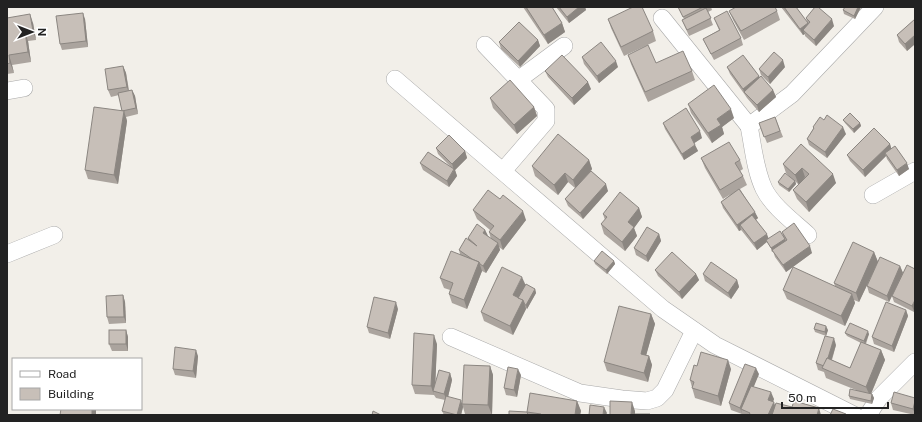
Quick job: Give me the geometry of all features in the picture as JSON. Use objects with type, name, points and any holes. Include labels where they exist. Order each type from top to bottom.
[{"type":"street","points":[[749,126],[792,94],[875,7]]},
{"type":"street","points":[[662,18],[749,126],[756,163],[764,189],[775,204],[808,235]]},
{"type":"street","points":[[485,45],[546,109],[546,121],[503,171]]},
{"type":"street","points":[[518,80],[564,46]]},
{"type":"street","points":[[396,79],[663,309],[715,345],[854,415]]},
{"type":"street","points":[[7,91],[24,88]]},
{"type":"street","points":[[873,195],[915,171]]},
{"type":"street","points":[[7,254],[54,236]]},
{"type":"street","points":[[451,337],[580,393],[647,401],[657,398],[665,390],[694,331]]},
{"type":"street","points":[[868,415],[880,398],[915,362]]},
{"type":"building","points":[[526,7],[552,7],[562,23],[544,35]]},
{"type":"building","points":[[559,7],[579,7],[567,17]]},
{"type":"building","points":[[633,7],[642,7],[653,31],[621,47],[608,19]]},
{"type":"building","points":[[678,7],[703,7],[683,17]]},
{"type":"building","points":[[736,7],[775,7],[777,11],[741,31],[729,11]]},
{"type":"building","points":[[784,7],[796,7],[808,23],[800,29]]},
{"type":"building","points":[[815,7],[818,7],[832,19],[814,40],[803,30],[810,22],[806,18]]},
{"type":"building","points":[[845,7],[858,7],[854,16],[843,10]]},
{"type":"building","points":[[706,8],[711,18],[687,30],[682,20]]},
{"type":"building","points":[[727,11],[741,38],[711,54],[703,39],[720,30],[714,18]]},
{"type":"building","points":[[83,13],[86,41],[60,44],[56,16]]},
{"type":"building","points":[[30,14],[33,31],[25,32],[28,52],[9,55],[10,63],[7,64],[7,18]]},
{"type":"building","points":[[915,19],[915,35],[905,44],[897,35]]},
{"type":"building","points":[[519,22],[538,40],[518,61],[499,42]]},
{"type":"building","points":[[601,42],[616,61],[597,76],[582,57]]},
{"type":"building","points":[[648,45],[656,63],[683,51],[692,71],[645,92],[628,55]]},
{"type":"building","points":[[774,52],[783,60],[768,77],[759,69]]},
{"type":"building","points":[[562,55],[588,82],[572,98],[545,71]]},
{"type":"building","points":[[743,55],[759,76],[743,89],[727,67]]},
{"type":"building","points":[[123,66],[127,87],[108,90],[105,69]]},
{"type":"building","points":[[761,76],[773,90],[757,105],[744,92]]},
{"type":"building","points":[[510,80],[534,107],[514,125],[490,98]]},
{"type":"building","points":[[714,85],[731,109],[717,119],[721,125],[708,133],[688,104]]},
{"type":"building","points":[[132,90],[136,108],[122,111],[118,93]]},
{"type":"building","points":[[94,107],[124,111],[114,175],[85,170]]},
{"type":"building","points":[[686,108],[700,131],[691,137],[695,145],[682,154],[663,123]]},
{"type":"building","points":[[850,113],[860,123],[853,129],[843,120]]},
{"type":"building","points":[[827,115],[843,127],[825,152],[807,139],[820,117],[824,120]]},
{"type":"building","points":[[775,117],[780,131],[764,137],[759,123]]},
{"type":"building","points":[[874,128],[890,144],[863,170],[847,155]]},
{"type":"building","points":[[558,134],[589,160],[573,180],[565,173],[554,185],[532,166]]},
{"type":"building","points":[[449,135],[465,151],[452,164],[436,148]]},
{"type":"building","points":[[729,142],[740,160],[735,163],[743,176],[720,190],[701,158]]},
{"type":"building","points":[[801,144],[833,174],[806,202],[793,190],[809,174],[802,168],[795,175],[783,164]]},
{"type":"building","points":[[895,146],[907,163],[897,170],[885,153]]},
{"type":"building","points":[[428,152],[454,169],[447,181],[420,163]]},
{"type":"building","points":[[591,171],[606,184],[580,213],[565,199]]},
{"type":"building","points":[[785,173],[795,181],[788,189],[778,182]]},
{"type":"building","points":[[739,189],[755,212],[737,225],[721,202]]},
{"type":"building","points":[[488,190],[500,199],[503,195],[523,211],[500,240],[489,232],[494,226],[473,210]]},
{"type":"building","points":[[620,192],[639,208],[628,222],[634,227],[622,242],[601,224],[607,217],[603,214]]},
{"type":"building","points":[[752,215],[767,234],[754,243],[740,225]]},
{"type":"building","points":[[794,223],[810,246],[783,265],[772,250],[787,240],[782,232]]},
{"type":"building","points":[[477,224],[485,230],[483,233],[498,243],[483,266],[459,250],[466,238],[477,246],[468,238]]},
{"type":"building","points":[[647,227],[659,234],[646,256],[634,248]]},
{"type":"building","points":[[780,231],[785,239],[771,248],[766,240]]},
{"type":"building","points":[[853,242],[874,252],[856,293],[834,283]]},
{"type":"building","points":[[451,251],[479,262],[464,300],[449,294],[453,283],[440,278]]},
{"type":"building","points":[[602,251],[614,261],[606,270],[594,261]]},
{"type":"building","points":[[672,252],[696,274],[679,292],[655,270]]},
{"type":"building","points":[[880,257],[900,266],[887,296],[867,286]]},
{"type":"building","points":[[711,262],[737,280],[728,293],[703,274]]},
{"type":"building","points":[[907,265],[915,269],[915,300],[912,306],[892,296]]},
{"type":"building","points":[[502,267],[522,277],[513,295],[523,300],[510,326],[481,312]]},
{"type":"building","points":[[793,267],[852,294],[841,316],[783,290]]},
{"type":"building","points":[[526,284],[535,289],[525,305],[523,300],[518,298]]},
{"type":"building","points":[[123,295],[124,317],[107,317],[106,296]]},
{"type":"building","points":[[374,297],[396,302],[388,333],[367,327]]},
{"type":"building","points":[[886,302],[906,310],[892,346],[872,337]]},
{"type":"building","points":[[619,306],[651,314],[641,354],[649,356],[644,373],[604,362]]},
{"type":"building","points":[[816,323],[826,326],[825,332],[814,329]]},
{"type":"building","points":[[850,323],[868,331],[864,341],[845,333]]},
{"type":"building","points":[[109,330],[126,330],[126,344],[109,344]]},
{"type":"building","points":[[414,333],[434,335],[431,386],[412,385]]},
{"type":"building","points":[[825,336],[834,338],[824,366],[816,363]]},
{"type":"building","points":[[861,342],[881,350],[866,387],[822,368],[827,358],[850,368]]},
{"type":"building","points":[[175,347],[196,350],[193,371],[173,369]]},
{"type":"building","points":[[701,352],[728,360],[718,396],[692,388],[694,382],[690,380],[694,365],[697,366]]},
{"type":"building","points":[[745,364],[756,368],[740,408],[729,403]]},
{"type":"building","points":[[464,365],[490,366],[488,405],[462,404]]},
{"type":"building","points":[[508,367],[518,369],[514,390],[504,388]]},
{"type":"building","points":[[439,370],[450,373],[444,394],[433,391]]},
{"type":"building","points":[[751,386],[771,392],[768,400],[774,402],[768,415],[749,415],[750,413],[741,409]]},
{"type":"building","points":[[850,389],[872,394],[871,401],[849,396]]},
{"type":"building","points":[[894,392],[915,398],[913,409],[891,403]]},
{"type":"building","points":[[530,393],[577,401],[575,415],[540,415],[541,414],[527,412]]},
{"type":"building","points":[[446,396],[461,400],[457,415],[442,411]]},
{"type":"building","points":[[610,401],[632,402],[631,414],[650,414],[610,415]]},
{"type":"building","points":[[794,401],[819,408],[817,415],[772,415],[776,403],[792,407]]},
{"type":"building","points":[[590,405],[604,407],[603,415],[589,415]]},
{"type":"building","points":[[833,409],[846,414],[830,415]]},
{"type":"building","points":[[61,410],[92,410],[92,415],[60,415]]},
{"type":"building","points":[[373,411],[381,415],[372,415]]},
{"type":"building","points":[[509,411],[527,412],[528,415],[509,415]]}]
